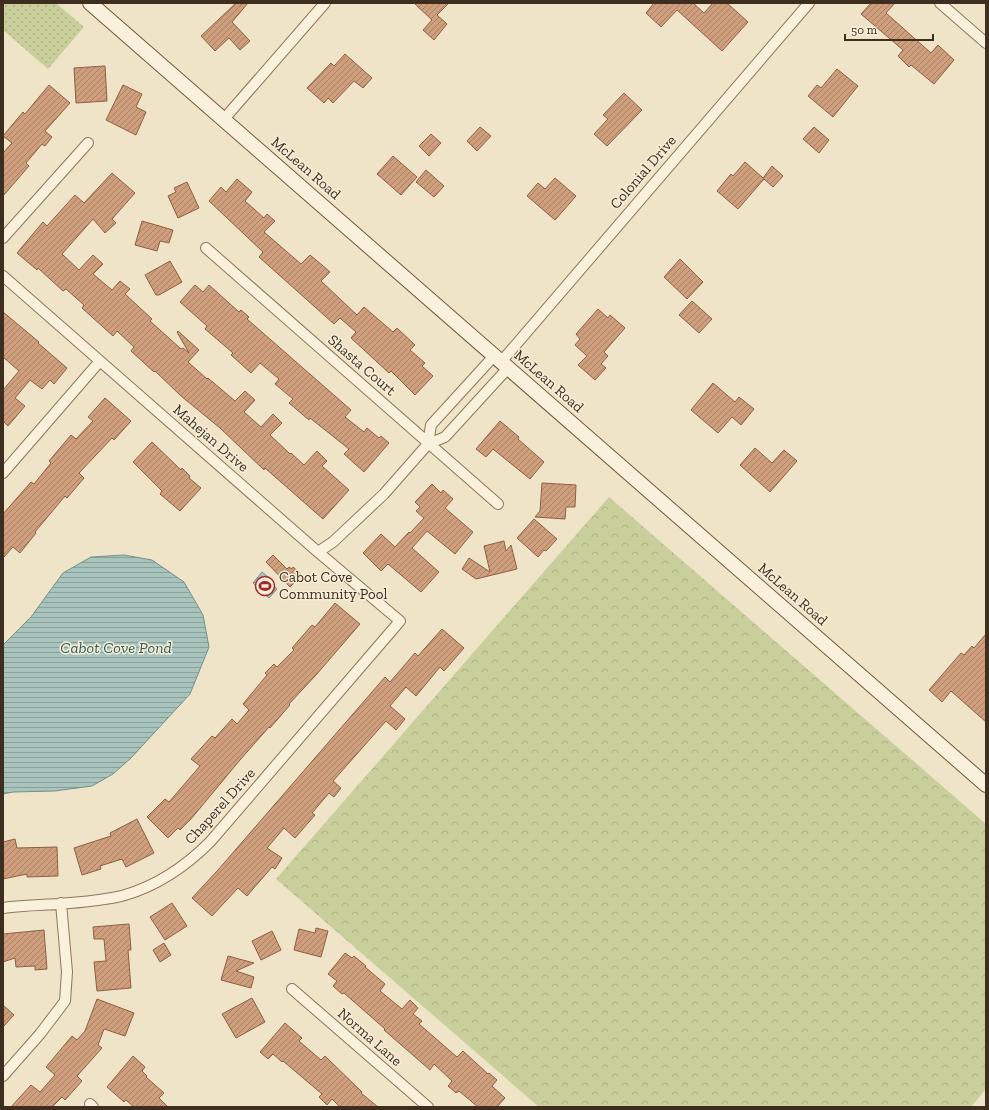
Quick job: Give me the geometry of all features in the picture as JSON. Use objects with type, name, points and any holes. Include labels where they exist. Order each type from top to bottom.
[{"type":"street","name":"McLean Road","points":[[90,3],[986,785]]},
{"type":"street","points":[[224,119],[325,3]]},
{"type":"street","name":"Colonial Drive","points":[[501,362],[809,3]]},
{"type":"street","points":[[940,3],[986,43]]},
{"type":"street","points":[[3,238],[88,143]]},
{"type":"street","name":"Shasta Court","points":[[206,248],[498,504]]},
{"type":"street","name":"Mahejan Drive","points":[[3,276],[318,552],[400,621]]},
{"type":"street","points":[[3,473],[100,361]]},
{"type":"street","points":[[428,444],[431,425],[501,362]]},
{"type":"street","points":[[318,552],[332,542],[384,494],[428,444],[446,437],[501,362]]},
{"type":"street","name":"Chaperel Drive","points":[[3,908],[104,899],[125,895],[166,878],[179,870],[210,842],[400,621]]},
{"type":"street","points":[[3,1076],[40,1034],[65,1001],[67,972],[61,903]]},
{"type":"street","name":"Norma Lane","points":[[292,989],[428,1107]]},
{"type":"green space","points":[[3,3],[56,3],[84,27],[48,69],[3,30]]},
{"type":"green space","points":[[609,497],[986,824],[986,1089],[971,1107],[539,1107],[276,879]]},
{"type":"water","name":"Cabot Cove Pond","points":[[124,555],[152,560],[184,582],[203,615],[209,647],[190,694],[131,758],[113,774],[92,786],[55,791],[13,792],[3,794],[3,645],[31,617],[63,573],[91,557]]},
{"type":"water","name":"Cabot Cove Community Pool","points":[[262,572],[268,577],[266,579],[277,589],[269,598],[253,583]]},
{"type":"building","points":[[236,3],[248,3],[232,22],[250,41],[240,50],[229,38],[215,51],[201,36]]},
{"type":"building","points":[[414,3],[449,3],[437,15],[447,24],[434,40],[423,30],[432,20]]},
{"type":"building","points":[[654,3],[693,3],[704,13],[713,3],[727,3],[748,22],[722,51],[677,10],[661,27],[646,13]]},
{"type":"building","points":[[871,3],[895,3],[886,13],[931,53],[938,45],[954,60],[934,84],[911,65],[909,67],[898,56],[903,50],[861,14]]},
{"type":"building","points":[[345,54],[372,78],[363,88],[354,81],[333,103],[328,98],[324,103],[307,88],[331,63],[334,66]]},
{"type":"building","points":[[105,66],[107,101],[76,103],[74,68]]},
{"type":"building","points":[[837,69],[858,86],[833,117],[808,96],[817,85],[821,88]]},
{"type":"building","points":[[49,85],[70,103],[45,131],[52,137],[45,146],[42,144],[26,163],[29,166],[3,196],[3,153],[12,143],[3,136],[23,112],[25,114]]},
{"type":"building","points":[[123,85],[142,94],[136,107],[146,112],[136,135],[106,120]]},
{"type":"building","points":[[624,93],[642,110],[607,146],[594,134],[608,119],[603,115]]},
{"type":"building","points":[[480,127],[491,136],[477,151],[467,141]]},
{"type":"building","points":[[814,127],[829,140],[819,153],[803,139]]},
{"type":"building","points":[[431,134],[441,143],[429,156],[419,146]]},
{"type":"building","points":[[393,156],[417,177],[401,195],[377,174]]},
{"type":"building","points":[[745,162],[763,178],[772,166],[783,176],[773,187],[764,179],[738,209],[717,191],[731,174],[733,176]]},
{"type":"building","points":[[426,170],[444,186],[434,197],[416,182]]},
{"type":"building","points":[[112,173],[135,193],[112,219],[116,223],[105,233],[93,219],[62,254],[79,270],[93,255],[103,264],[93,274],[112,290],[120,281],[130,289],[125,294],[152,319],[150,321],[181,349],[183,348],[189,353],[177,332],[178,331],[199,350],[188,362],[235,401],[245,391],[255,400],[244,412],[261,427],[273,414],[282,423],[270,435],[290,454],[291,453],[304,465],[317,451],[327,461],[322,466],[349,490],[323,519],[265,468],[264,470],[220,428],[181,396],[155,371],[154,372],[131,351],[134,347],[117,331],[113,336],[82,308],[84,305],[66,289],[63,291],[38,268],[37,270],[17,253],[43,222],[47,226],[75,195],[84,203]]},
{"type":"building","points":[[555,178],[576,196],[555,220],[527,196],[538,183],[545,189]]},
{"type":"building","points":[[237,179],[252,192],[245,201],[264,218],[267,214],[275,221],[264,232],[301,264],[310,255],[330,272],[321,281],[357,315],[364,307],[393,332],[397,328],[415,345],[410,350],[425,363],[422,366],[433,376],[415,395],[391,371],[389,373],[351,338],[356,332],[340,318],[334,324],[259,257],[263,252],[209,201],[221,187],[226,192]]},
{"type":"building","points":[[187,182],[199,208],[178,218],[168,196],[176,192],[174,188]]},
{"type":"building","points":[[142,221],[173,230],[169,243],[160,241],[157,251],[135,245]]},
{"type":"building","points":[[680,259],[703,282],[687,299],[664,277]]},
{"type":"building","points":[[170,261],[182,282],[159,295],[156,295],[145,275]]},
{"type":"building","points":[[195,285],[203,292],[209,285],[239,312],[241,310],[249,317],[247,319],[351,410],[345,417],[364,432],[367,428],[379,438],[381,436],[389,443],[364,472],[344,454],[349,449],[310,418],[309,420],[289,403],[293,399],[275,384],[279,379],[260,363],[251,373],[231,355],[233,353],[205,329],[207,326],[180,302]]},
{"type":"building","points":[[692,301],[712,319],[699,333],[679,315]]},
{"type":"building","points":[[598,309],[608,318],[610,315],[625,328],[604,352],[608,356],[601,364],[606,368],[595,380],[578,365],[587,356],[575,345],[580,339],[576,334]]},
{"type":"building","points":[[3,312],[67,368],[54,384],[50,380],[42,389],[30,380],[15,398],[25,406],[8,426],[3,421],[3,390],[19,371],[3,357]]},
{"type":"building","points":[[713,383],[735,402],[739,397],[754,409],[741,425],[732,417],[718,433],[691,410]]},
{"type":"building","points":[[105,398],[131,421],[114,440],[112,438],[79,473],[84,478],[67,498],[65,496],[35,532],[36,533],[20,553],[13,547],[3,558],[3,514],[31,482],[34,484],[51,463],[49,461],[71,435],[76,439],[93,421],[88,417]]},
{"type":"building","points":[[500,421],[519,437],[518,439],[544,462],[530,479],[493,449],[486,457],[476,449]]},
{"type":"building","points":[[152,442],[181,470],[182,468],[190,476],[189,478],[201,488],[180,511],[160,494],[162,491],[133,462]]},
{"type":"building","points":[[755,448],[772,463],[784,450],[797,461],[770,492],[740,465]]},
{"type":"building","points":[[542,483],[576,485],[575,507],[566,507],[565,519],[535,517],[540,511]]},
{"type":"building","points":[[432,484],[441,493],[443,490],[453,499],[445,508],[473,532],[455,554],[427,531],[412,548],[439,572],[421,592],[388,564],[381,571],[363,553],[381,534],[395,547],[409,532],[410,533],[424,518],[416,511],[420,507],[415,502]]},
{"type":"building","points":[[534,519],[557,539],[538,557],[517,538]]},
{"type":"building","points":[[504,541],[506,551],[511,545],[517,569],[476,579],[462,569],[469,558],[490,572],[484,546]]},
{"type":"building","points":[[273,555],[287,569],[289,567],[292,569],[293,567],[301,574],[290,587],[266,562]]},
{"type":"building","points":[[335,603],[360,624],[289,704],[290,705],[270,728],[269,727],[240,760],[191,819],[180,830],[178,828],[168,838],[147,817],[165,799],[169,802],[200,766],[191,759],[212,736],[215,738],[232,719],[237,724],[249,710],[243,704],[267,675],[265,673],[274,664],[277,667],[294,650],[292,648],[312,625],[315,627]]},
{"type":"building","points":[[442,629],[464,648],[444,671],[440,667],[416,696],[406,687],[390,706],[405,719],[396,730],[386,721],[333,781],[341,788],[334,797],[329,793],[312,813],[315,815],[295,838],[284,828],[267,848],[282,858],[275,869],[272,867],[247,896],[238,888],[212,916],[192,898],[385,677],[390,682],[415,653],[418,656]]},
{"type":"building","points":[[986,634],[986,722],[951,691],[942,702],[929,690],[961,653],[964,655],[972,646],[974,648]]},
{"type":"building","points":[[137,819],[154,853],[126,867],[122,859],[100,866],[101,869],[82,875],[74,848],[111,836],[110,833]]},
{"type":"building","points":[[15,839],[17,848],[57,847],[58,876],[27,877],[27,874],[3,879],[3,842]]},
{"type":"building","points":[[172,903],[187,926],[165,940],[150,917]]},
{"type":"building","points":[[129,924],[131,950],[128,950],[131,988],[97,991],[94,962],[106,961],[104,939],[94,939],[93,927]]},
{"type":"building","points":[[316,928],[328,931],[321,957],[294,950],[299,929],[315,933]]},
{"type":"building","points":[[44,930],[47,969],[35,970],[35,966],[16,967],[15,958],[3,962],[3,934]]},
{"type":"building","points":[[272,931],[281,950],[261,960],[252,941]]},
{"type":"building","points":[[164,943],[171,955],[160,962],[153,950]]},
{"type":"building","points":[[345,953],[352,958],[354,956],[385,984],[380,991],[402,1009],[410,1000],[418,1008],[413,1014],[422,1021],[419,1024],[457,1057],[463,1051],[488,1074],[489,1073],[497,1080],[492,1086],[505,1098],[497,1107],[478,1107],[459,1091],[456,1093],[448,1086],[452,1081],[434,1064],[430,1070],[344,993],[342,994],[333,986],[337,981],[328,974]]},
{"type":"building","points":[[228,956],[254,963],[236,971],[254,977],[251,988],[221,980]]},
{"type":"building","points":[[252,998],[265,1022],[236,1038],[222,1014]]},
{"type":"building","points":[[97,999],[134,1013],[125,1036],[104,1029],[98,1045],[102,1048],[77,1076],[82,1081],[65,1100],[62,1097],[52,1107],[11,1107],[31,1085],[40,1092],[55,1075],[46,1067],[72,1036],[77,1040],[85,1031]]},
{"type":"building","points":[[3,1005],[14,1015],[3,1027]]},
{"type":"building","points":[[285,1023],[302,1038],[299,1041],[321,1060],[325,1056],[362,1092],[361,1093],[378,1107],[340,1107],[332,1099],[327,1105],[319,1097],[322,1094],[283,1061],[282,1062],[273,1054],[268,1059],[260,1052]]},
{"type":"building","points":[[133,1056],[145,1067],[142,1071],[147,1076],[146,1077],[164,1093],[159,1098],[168,1107],[134,1107],[126,1100],[124,1102],[107,1087]]},
{"type":"place","name":"Cabot Cove Community Pool","points":[[265,586]]}]
